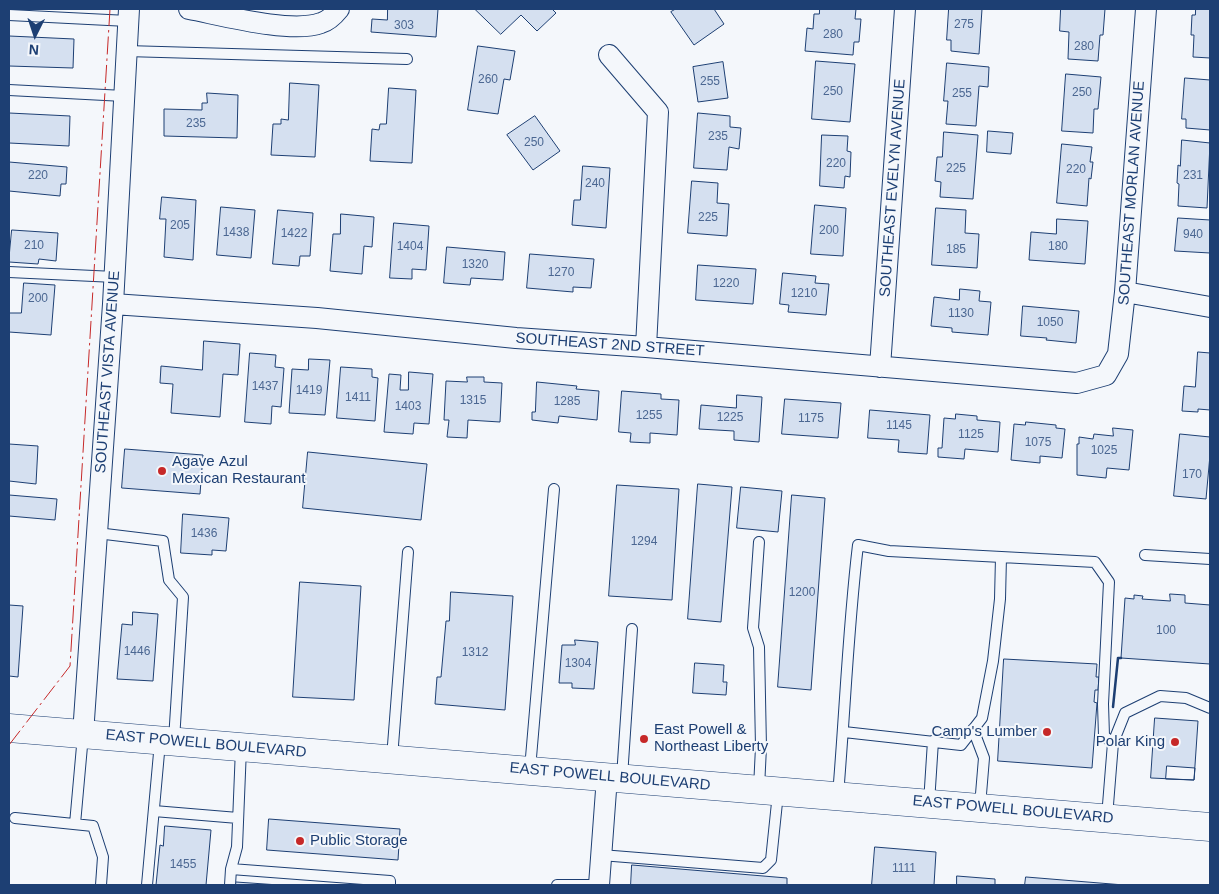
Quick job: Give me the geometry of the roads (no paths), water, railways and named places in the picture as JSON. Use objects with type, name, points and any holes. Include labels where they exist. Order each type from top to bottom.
[{"type":"main road","name":"EAST POWELL BOULEVARD","points":[[9,728],[1210,827]]},
{"type":"street","points":[[189,9],[269,24],[304,26],[322,23],[339,9]]},
{"type":"street","name":"SOUTHEAST EVELYN AVENUE","points":[[880,366],[906,9]]},
{"type":"street","name":"SOUTHEAST MORLAN AVENUE","points":[[1106,375],[1118,354],[1125,292],[1146,9]]},
{"type":"street","name":"SOUTHEAST VISTA AVENUE","points":[[83,734],[113,304],[128,15]]},
{"type":"street","points":[[609,55],[658,112],[646,347]]},
{"type":"street","points":[[1125,292],[1210,307]]},
{"type":"street","name":"SOUTHEAST 2ND STREET","points":[[113,304],[317,318],[435,331],[1077,383],[1106,375]]},
{"type":"street","points":[[599,885],[601,855],[615,777]]},
{"type":"lane","points":[[9,15],[128,15]]},
{"type":"lane","points":[[126,52],[407,59]]},
{"type":"lane","points":[[9,90],[124,96]]},
{"type":"lane","points":[[9,272],[114,277]]},
{"type":"lane","points":[[530,770],[554,489]]},
{"type":"lane","points":[[97,533],[163,541],[169,580],[183,597],[167,741],[154,811],[147,885]]},
{"type":"lane","points":[[601,855],[763,868],[771,860],[769,790],[761,747],[759,647],[753,628],[759,542]]},
{"type":"lane","points":[[838,796],[844,732],[850,608],[858,545],[889,551],[1095,562],[1108,582],[1103,704],[1104,736],[1113,744]]},
{"type":"lane","points":[[392,759],[408,552]]},
{"type":"lane","points":[[1145,555],[1210,559]]},
{"type":"lane","points":[[844,732],[961,744],[982,718],[993,661],[1000,600],[1001,557]]},
{"type":"lane","points":[[615,777],[632,629]]},
{"type":"lane","points":[[1107,818],[1113,744],[1125,713],[1160,696],[1186,698],[1210,708]]},
{"type":"lane","points":[[973,729],[984,758],[979,808]]},
{"type":"lane","points":[[75,824],[83,734]]},
{"type":"lane","points":[[929,803],[933,741]]},
{"type":"lane","points":[[230,885],[231,869],[237,847],[241,747]]},
{"type":"lane","points":[[154,811],[238,818]]},
{"type":"lane","points":[[15,818],[92,826],[103,857],[101,885]]},
{"type":"lane","points":[[231,869],[390,881],[390,885]]},
{"type":"lane","points":[[557,885],[599,885]]},
{"type":"place","name":"Agave Azul Mexican Restaurant","points":[[162,471]]},
{"type":"place","name":"Camp's Lumber","points":[[1047,732]]},
{"type":"place","name":"East Powell & Northeast Liberty","points":[[644,739]]},
{"type":"place","name":"Polar King","points":[[1175,742]]},
{"type":"place","name":"Public Storage","points":[[300,841]]}]
